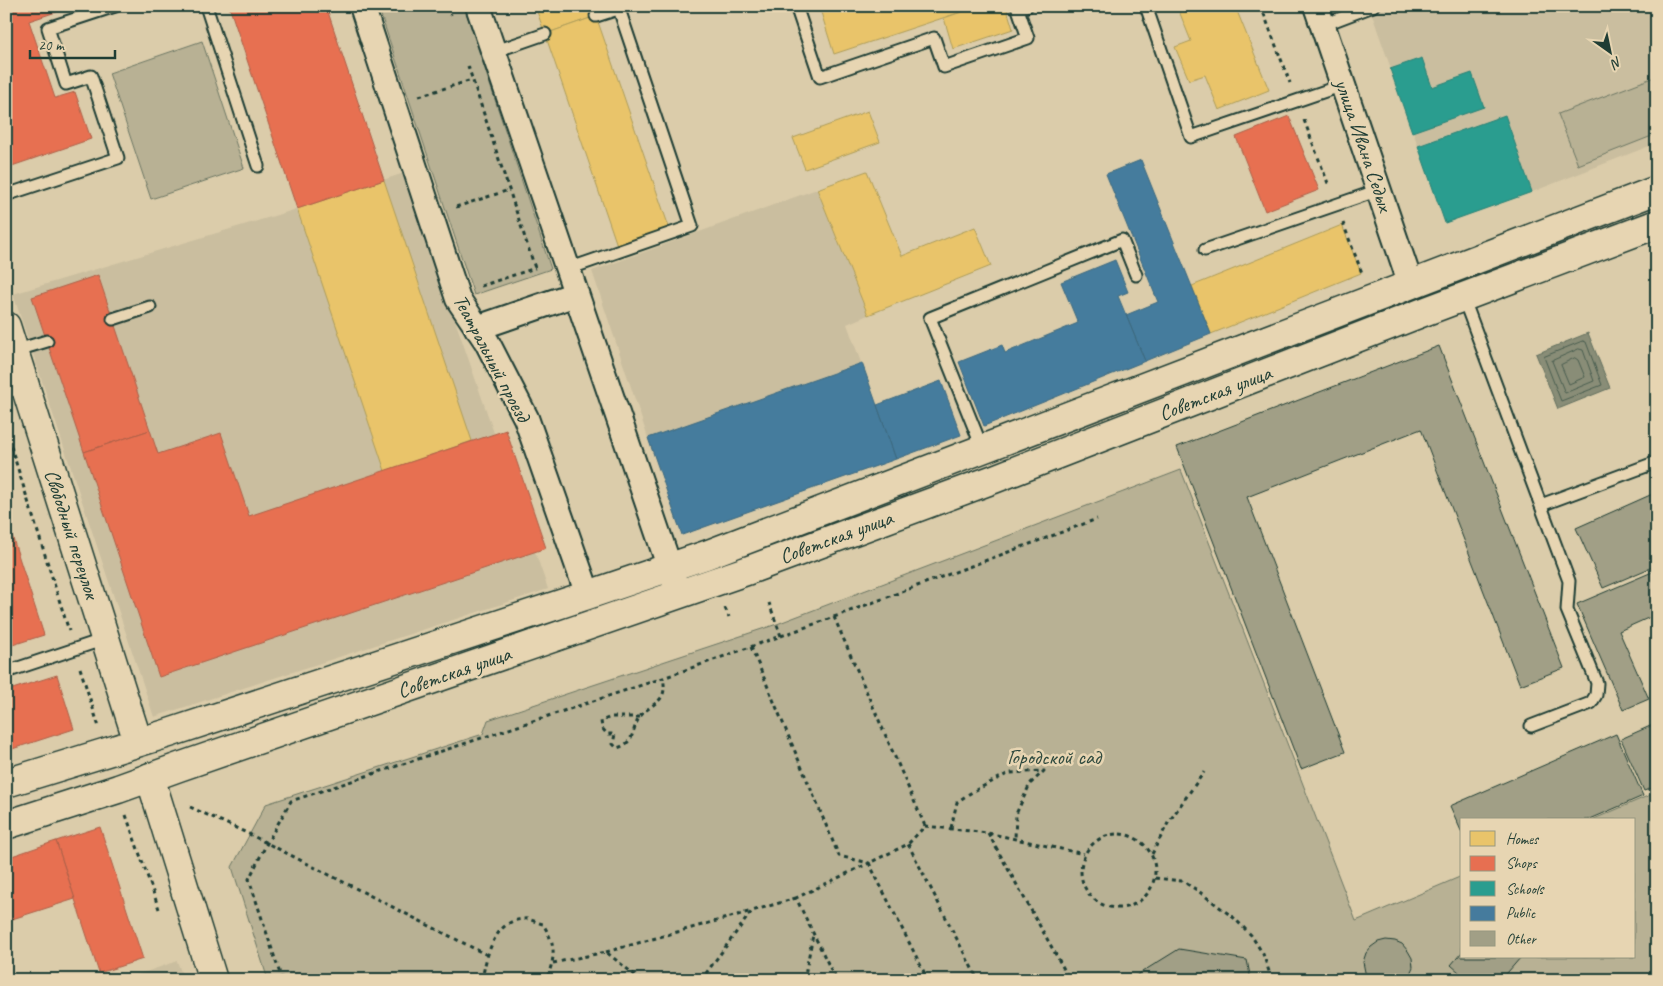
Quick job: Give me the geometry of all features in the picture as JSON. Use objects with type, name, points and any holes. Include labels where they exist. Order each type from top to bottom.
[{"type":"main road","name":"Советская улица","points":[[6,783],[169,733],[588,595],[738,543],[1657,190]]},
{"type":"main road","name":"Советская улица","points":[[6,825],[122,801],[150,778],[679,595],[994,479],[1421,312],[1657,224]]},
{"type":"main road","points":[[1411,284],[1421,312]]},
{"type":"main road","name":"Свободный переулок","points":[[10,339],[16,390],[105,639],[138,742]]},
{"type":"main road","points":[[122,801],[128,778],[134,765],[138,742]]},
{"type":"main road","points":[[150,778],[213,980]]},
{"type":"street","name":"Театральный проезд","points":[[362,6],[458,299],[487,342],[526,418],[588,595]]},
{"type":"street","points":[[478,6],[679,595]]},
{"type":"street","name":"улица Ивана Седых","points":[[1319,16],[1411,284]]},
{"type":"street","points":[[477,328],[576,294]]},
{"type":"lane","points":[[6,195],[118,158],[91,76],[66,84],[48,28],[115,6]]},
{"type":"lane","points":[[206,6],[258,166]]},
{"type":"lane","points":[[796,6],[820,77],[934,38],[944,67],[1028,38],[1018,9],[1027,6]]},
{"type":"lane","points":[[1146,6],[1191,137],[1343,85]]},
{"type":"lane","points":[[1319,16],[1373,6]]},
{"type":"lane","points":[[568,269],[692,226],[618,7],[596,16]]},
{"type":"lane","points":[[497,61],[545,34]]},
{"type":"lane","points":[[1205,250],[1379,190]]},
{"type":"lane","points":[[983,450],[930,318],[1122,240],[1136,275]]},
{"type":"lane","points":[[1463,297],[1569,581],[1568,610],[1597,683],[1596,695],[1591,703],[1530,726]]},
{"type":"lane","points":[[113,319],[150,307]]},
{"type":"lane","points":[[10,339],[47,341]]},
{"type":"lane","points":[[1541,505],[1657,462]]},
{"type":"lane","points":[[6,672],[105,639]]},
{"type":"path","points":[[448,6],[451,15]]},
{"type":"path","points":[[1262,6],[1364,281]]},
{"type":"path","points":[[466,61],[534,268]]},
{"type":"path","points":[[394,105],[473,80],[497,61]]},
{"type":"path","points":[[456,207],[509,190]]},
{"type":"path","points":[[458,299],[481,286],[534,268],[568,269]]},
{"type":"path","points":[[6,431],[100,731]]},
{"type":"path","points":[[282,980],[249,879],[291,801],[664,678],[1097,519]]},
{"type":"path","points":[[770,602],[781,636]]},
{"type":"path","points":[[834,617],[925,826]]},
{"type":"path","points":[[751,647],[839,856],[869,863]]},
{"type":"path","points":[[640,717],[611,717],[601,721],[602,728],[607,734],[615,734],[613,744],[617,748],[624,746],[632,737],[640,717],[660,701],[666,687],[664,678]]},
{"type":"path","points":[[950,828],[957,802],[972,792],[1009,773],[1044,771],[1030,784],[1016,814],[1015,838]]},
{"type":"path","points":[[1152,854],[1168,823],[1204,772]]},
{"type":"path","points":[[122,801],[161,915]]},
{"type":"path","points":[[190,807],[267,843],[487,955]]},
{"type":"path","points":[[925,826],[988,833],[1084,854]]},
{"type":"path","points":[[553,963],[606,952],[796,898],[908,844],[925,826]]},
{"type":"path","points":[[988,833],[1069,979]]},
{"type":"path","points":[[1112,834],[1136,837],[1152,854],[1156,866],[1151,890],[1143,900],[1132,906],[1119,908],[1107,906],[1096,900],[1087,891],[1082,880],[1081,867],[1084,854],[1101,838],[1112,834]]},
{"type":"path","points":[[908,844],[978,980]]},
{"type":"path","points":[[869,863],[928,980]]},
{"type":"path","points":[[1155,878],[1182,881],[1234,918],[1251,935],[1264,954],[1272,980]]},
{"type":"path","points":[[796,898],[836,980]]},
{"type":"path","points":[[701,980],[752,911]]},
{"type":"path","points":[[482,980],[487,955],[496,936],[508,924],[524,918],[543,924],[550,936],[554,950],[553,963],[546,980]]},
{"type":"path","points":[[804,980],[813,934]]},
{"type":"path","points":[[606,952],[641,980]]},
{"type":"shaded area","points":[[1369,6],[1657,6],[1657,143],[1532,192],[1445,223]]},
{"type":"shaded area","points":[[404,173],[548,589],[154,717],[13,294],[297,209]]},
{"type":"shaded area","points":[[817,189],[868,315],[847,324],[896,459],[682,535],[592,271]]},
{"type":"shaded area","points":[[177,961],[184,980],[123,980]]},
{"type":"green space","points":[[378,6],[464,6],[551,269],[474,295]]},
{"type":"green space","points":[[202,41],[244,168],[151,199],[109,73]]},
{"type":"green space","points":[[1657,76],[1657,134],[1578,165],[1558,114]]},
{"type":"green space","name":"Городской сад","points":[[1181,470],[1356,921],[1460,877],[1460,958],[1636,958],[1636,818],[1597,818],[1657,792],[1657,980],[268,980],[232,867],[266,804],[483,734],[488,720],[777,624]]},
{"type":"water","points":[[1588,333],[1610,388],[1558,409],[1536,354]]},
{"type":"building: Homes","points":[[535,6],[593,6],[596,16],[545,34]]},
{"type":"building: Homes","points":[[819,6],[979,6],[834,54]]},
{"type":"building: Homes","points":[[979,6],[1006,6],[1013,29],[953,49],[944,18]]},
{"type":"building: Homes","points":[[1177,6],[1235,6],[1269,90],[1219,110],[1205,75],[1189,80],[1175,47],[1191,41]]},
{"type":"building: Homes","points":[[596,16],[671,233],[619,251],[545,34]]},
{"type":"building: Homes","points":[[868,111],[880,142],[805,169],[793,138]]},
{"type":"building: Homes","points":[[867,171],[902,256],[975,227],[991,266],[868,315],[817,189]]},
{"type":"building: Homes","points":[[384,180],[472,441],[385,471],[297,209]]},
{"type":"building: Homes","points":[[1342,225],[1361,273],[1211,334],[1192,286]]},
{"type":"building: Shops","points":[[6,6],[74,6],[29,21],[55,98],[75,92],[91,139],[6,168]]},
{"type":"building: Shops","points":[[229,6],[326,6],[384,180],[297,209]]},
{"type":"building: Shops","points":[[1289,116],[1319,190],[1265,211],[1236,137]]},
{"type":"building: Shops","points":[[98,275],[150,430],[84,452],[32,297]]},
{"type":"building: Shops","points":[[150,430],[158,454],[221,433],[249,516],[506,430],[546,548],[159,677],[84,452]]},
{"type":"building: Shops","points":[[6,517],[44,635],[6,647]]},
{"type":"building: Shops","points":[[57,675],[74,729],[6,751],[6,691]]},
{"type":"building: Shops","points":[[100,827],[143,959],[99,973],[56,841]]},
{"type":"building: Shops","points":[[56,841],[75,899],[6,921],[6,858]]},
{"type":"building: Schools","points":[[1422,58],[1432,87],[1472,73],[1484,107],[1412,132],[1390,69]]},
{"type":"building: Schools","points":[[1505,115],[1532,192],[1445,223],[1418,146]]},
{"type":"building: Public","points":[[1141,160],[1211,334],[1145,361],[1126,315],[1158,302],[1106,174]]},
{"type":"building: Public","points":[[1115,260],[1128,292],[1118,296],[1145,361],[984,426],[959,362],[1002,345],[1005,353],[1078,323],[1061,282]]},
{"type":"building: Public","points":[[862,363],[896,459],[682,535],[648,438]]},
{"type":"building: Public","points":[[941,381],[961,435],[896,459],[877,405]]},
{"type":"building: Other","points":[[1439,346],[1564,668],[1520,685],[1421,429],[1247,497],[1345,752],[1301,769],[1177,447]]},
{"type":"building: Other","points":[[1657,492],[1657,565],[1603,588],[1576,528]]},
{"type":"building: Other","points":[[1657,570],[1657,614],[1619,631],[1649,699],[1623,710],[1577,604]]},
{"type":"building: Other","points":[[1657,723],[1657,786],[1644,791],[1621,739]]},
{"type":"building: Other","points":[[1616,734],[1643,796],[1593,818],[1460,818],[1460,828],[1450,806]]},
{"type":"building: Other","points":[[1386,940],[1402,944],[1412,958],[1413,967],[1407,980],[1369,980],[1366,977],[1363,962],[1366,953],[1378,942]]},
{"type":"building: Other","points":[[1179,949],[1247,960],[1251,980],[1129,980]]},
{"type":"building: Other","points":[[1460,954],[1460,958],[1520,958],[1501,980],[1468,980],[1451,965]]}]
